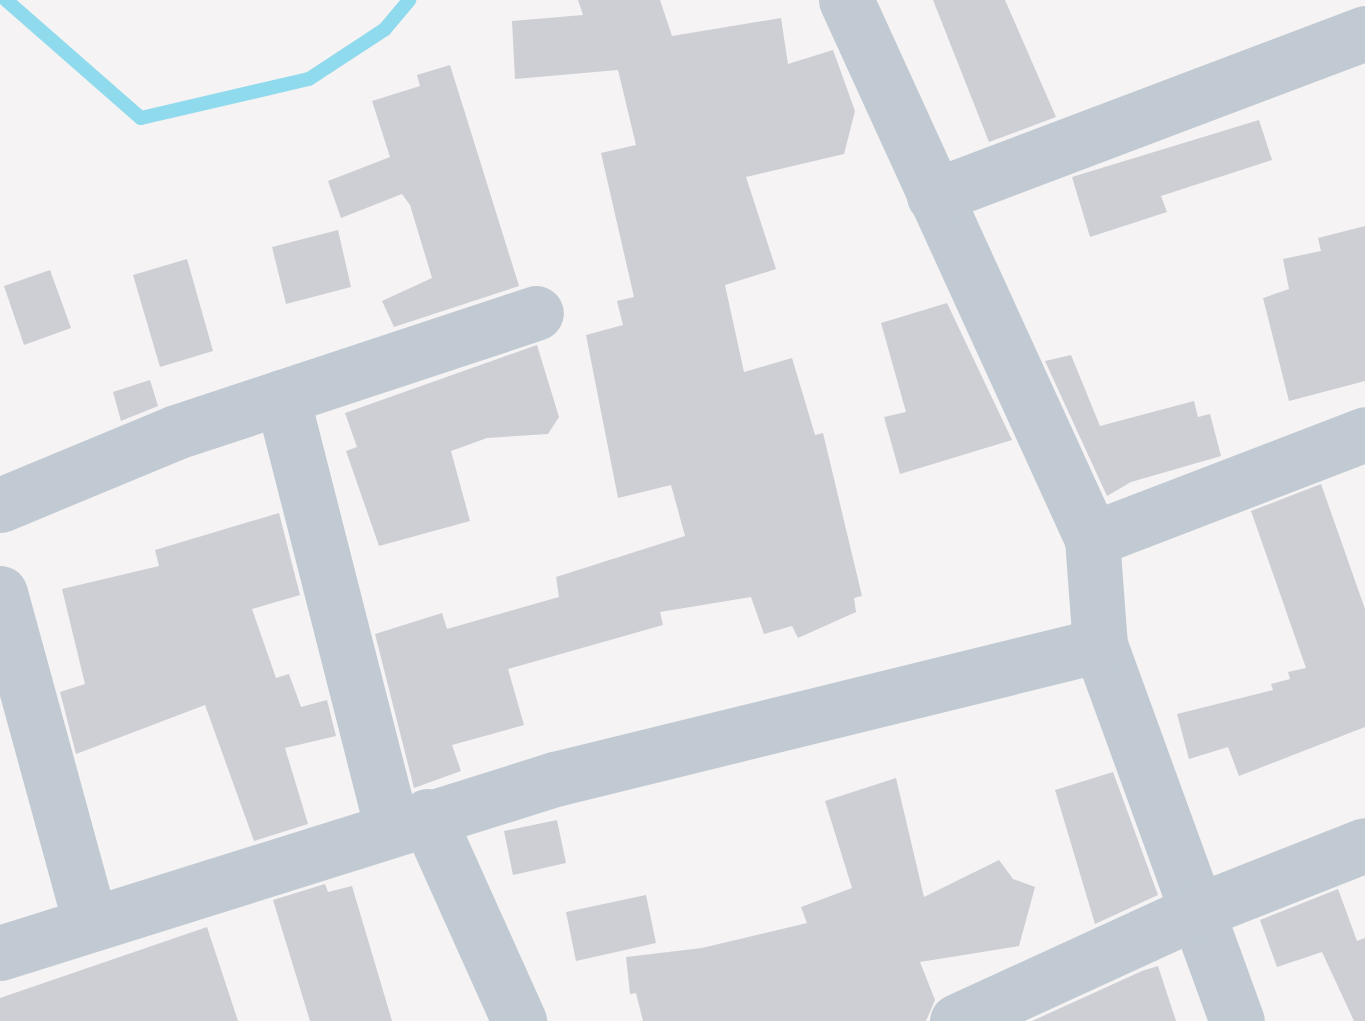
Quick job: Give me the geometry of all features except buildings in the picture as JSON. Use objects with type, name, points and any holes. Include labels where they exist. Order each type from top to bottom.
[{"type":"street","points":[[846,0],[1092,539],[1100,645],[1200,910],[1237,1021]]},
{"type":"street","points":[[934,196],[1365,33]]},
{"type":"street","points":[[0,505],[282,397],[536,312]]},
{"type":"street","points":[[282,397],[410,822],[520,1021]]},
{"type":"street","points":[[1092,539],[1365,434]]},
{"type":"street","points":[[0,593],[90,922]]},
{"type":"street","points":[[0,952],[410,822],[1100,645]]},
{"type":"street","points":[[957,1021],[1200,910],[1365,846]]},
{"type":"waterway","points":[[6,0],[141,118],[309,79],[385,29],[409,0]]}]
